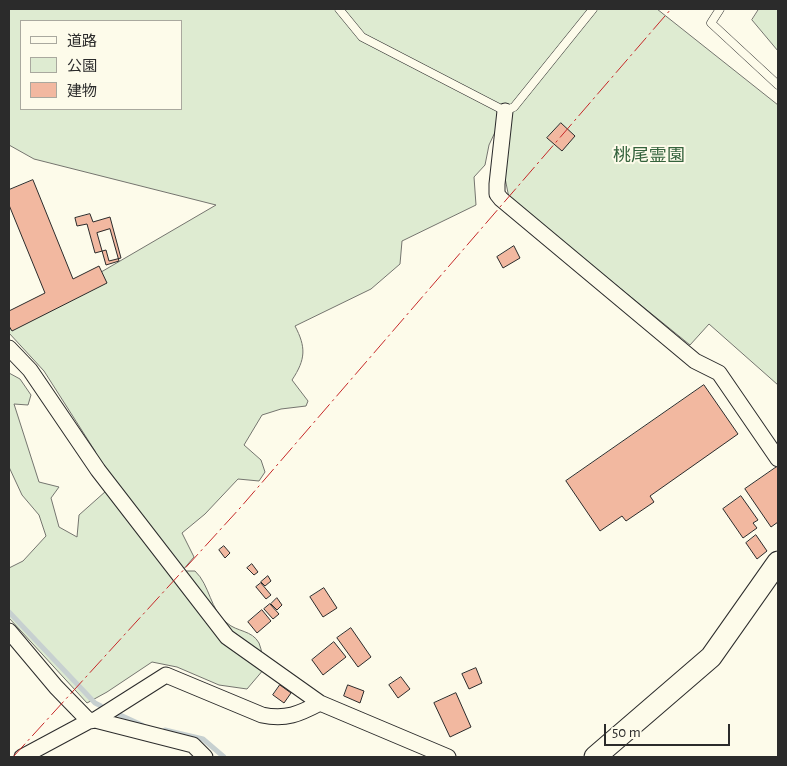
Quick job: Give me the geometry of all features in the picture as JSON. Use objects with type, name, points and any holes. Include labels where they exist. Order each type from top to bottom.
[{"type":"street","points":[[505,111],[497,194],[696,361],[719,373],[778,460]]},
{"type":"street","points":[[9,348],[30,370],[98,470],[227,637],[320,703],[448,757]]},
{"type":"street","points":[[594,757],[711,657],[778,562]]},
{"type":"street","points":[[9,630],[56,687],[92,720],[193,746],[205,757]]},
{"type":"street","points":[[22,757],[92,720],[166,676],[262,715],[277,718],[294,717],[320,703]]},
{"type":"lane","points":[[339,9],[362,37],[505,111],[514,106],[593,9]]},
{"type":"lane","points":[[720,9],[711,23],[778,85]]},
{"type":"green space","name":"桃尾霊園","points":[[9,9],[657,9],[778,105],[778,385],[709,324],[690,345],[509,198],[505,178],[510,118],[497,114],[496,130],[489,145],[485,165],[474,177],[476,205],[402,241],[400,264],[371,289],[295,326],[301,340],[303,353],[300,366],[292,380],[308,401],[306,406],[281,409],[262,415],[244,445],[261,460],[265,472],[259,481],[238,479],[205,514],[182,533],[194,557],[182,571],[195,571],[204,583],[213,605],[221,618],[231,626],[248,633],[256,639],[261,649],[264,669],[247,689],[219,685],[177,667],[152,662],[87,703],[9,618],[9,568],[23,561],[46,536],[39,515],[22,495],[9,467],[9,373],[20,379],[31,395],[28,405],[14,404],[39,482],[59,487],[51,498],[59,527],[77,537],[79,515],[106,491],[95,451],[44,371],[9,333],[9,330],[96,275],[216,205],[34,159],[9,145]]},
{"type":"green space","points":[[759,9],[778,9],[778,51],[752,20]]},
{"type":"building","points":[[561,123],[575,136],[562,151],[547,138]]},
{"type":"building","points":[[33,180],[73,279],[99,266],[107,283],[12,331],[9,326],[9,311],[45,293],[9,205],[9,190]]},
{"type":"building","points":[[90,214],[93,222],[110,217],[121,258],[109,261],[106,250],[95,253],[87,224],[77,226],[75,218]]},
{"type":"building","points":[[110,229],[119,261],[106,265],[97,233]]},
{"type":"building","points":[[514,246],[520,258],[503,268],[497,257]]},
{"type":"building","points":[[704,385],[738,434],[650,496],[654,502],[626,521],[622,516],[600,531],[566,481]]},
{"type":"building","points":[[778,466],[778,522],[771,527],[745,489]]},
{"type":"building","points":[[741,496],[758,520],[753,523],[757,528],[743,538],[723,509]]},
{"type":"building","points":[[756,535],[767,551],[757,559],[746,543]]},
{"type":"building","points":[[224,546],[230,553],[225,558],[219,550]]},
{"type":"building","points":[[252,564],[258,572],[254,575],[247,568]]},
{"type":"building","points":[[268,576],[271,581],[265,586],[261,582]]},
{"type":"building","points":[[261,583],[271,595],[266,599],[256,587]]},
{"type":"building","points":[[324,588],[337,608],[323,617],[310,597]]},
{"type":"building","points":[[277,598],[282,605],[277,610],[271,604]]},
{"type":"building","points":[[270,604],[279,614],[273,619],[264,609]]},
{"type":"building","points":[[262,610],[271,621],[257,633],[248,622]]},
{"type":"building","points":[[351,628],[371,657],[358,667],[337,638]]},
{"type":"building","points":[[334,642],[346,657],[323,675],[312,660]]},
{"type":"building","points":[[476,668],[482,683],[469,689],[462,674]]},
{"type":"building","points":[[401,677],[410,689],[398,698],[389,685]]},
{"type":"building","points":[[280,685],[291,693],[284,703],[273,695]]},
{"type":"building","points":[[348,685],[364,691],[360,703],[344,696]]},
{"type":"building","points":[[456,693],[471,727],[450,737],[434,703]]},
{"type":"waterway","points":[[9,612],[95,703],[101,706]]},
{"type":"waterway","points":[[118,714],[142,725]]},
{"type":"waterway","points":[[165,730],[203,739],[224,757]]},
{"type":"power","points":[[13,757],[240,508],[671,9]]}]
